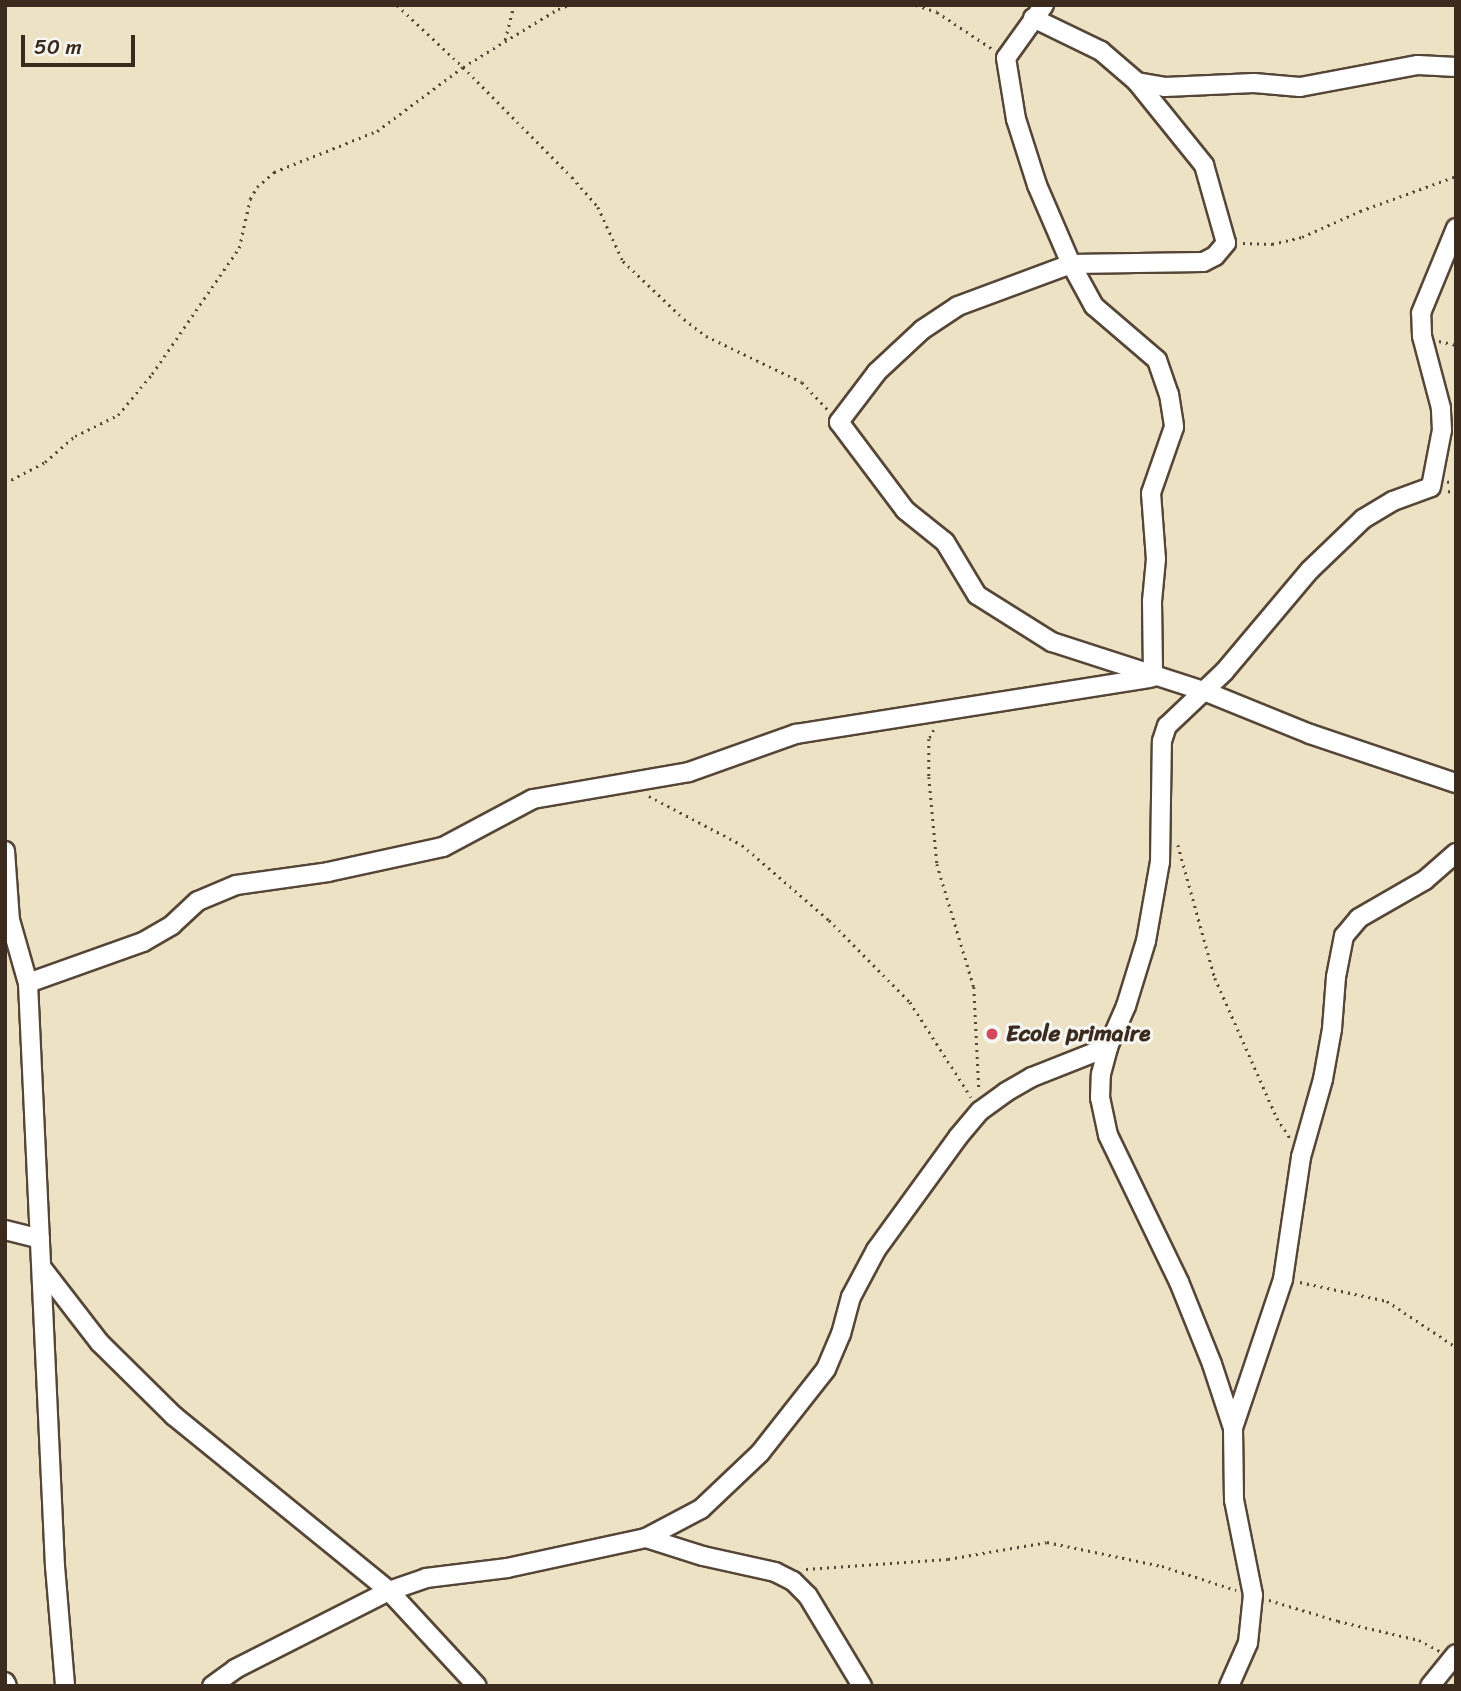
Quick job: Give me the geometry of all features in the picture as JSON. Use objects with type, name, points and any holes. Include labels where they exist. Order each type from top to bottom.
[{"type":"street","points":[[1153,677],[1152,601],[1156,559],[1151,493],[1174,427],[1169,394],[1157,360],[1094,306],[1071,264],[1037,185],[1016,120],[1006,58],[1039,11],[1101,51],[1137,82],[1204,164],[1226,243],[1214,256],[1203,261],[1071,264],[958,306],[922,330],[877,372],[839,422],[905,510],[945,542],[977,595],[1052,642],[1153,677],[1204,691],[1310,734],[1456,783]]},
{"type":"street","points":[[1137,82],[1165,87],[1254,83],[1300,87],[1418,65],[1456,67]]},
{"type":"street","points":[[1233,1427],[1179,1282],[1108,1135],[1100,1098],[1101,1074],[1108,1047],[1126,1006],[1146,942],[1160,862],[1162,741],[1167,726],[1204,691],[1310,570],[1363,519],[1393,501],[1431,487],[1442,430],[1441,408],[1422,336],[1421,313],[1456,228]]},
{"type":"street","points":[[28,983],[142,942],[172,925],[198,901],[236,884],[328,873],[443,847],[533,799],[689,772],[796,734],[1153,677]]},
{"type":"street","points":[[5,851],[7,923],[28,983],[55,1566],[65,1686]]},
{"type":"street","points":[[1229,1686],[1248,1643],[1253,1595],[1234,1500],[1233,1427],[1283,1279],[1301,1157],[1323,1079],[1344,936],[1359,918],[1425,880],[1456,853]]},
{"type":"street","points":[[212,1686],[238,1678],[389,1591],[426,1578],[507,1568],[646,1538],[701,1509],[760,1453],[790,1420],[826,1369],[841,1334],[851,1297],[876,1250],[958,1137],[981,1111],[1032,1077],[1108,1047]]},
{"type":"street","points":[[5,1230],[40,1239]]},
{"type":"street","points":[[42,1268],[100,1343],[174,1416],[389,1591],[477,1686]]},
{"type":"street","points":[[646,1538],[703,1556],[775,1572],[793,1581],[808,1596],[862,1686]]},
{"type":"street","points":[[1430,1686],[1455,1656]]},
{"type":"path","points":[[397,5],[463,66],[598,207],[623,261],[675,311],[706,336],[802,382],[839,422]]},
{"type":"path","points":[[505,40],[514,5]]},
{"type":"path","points":[[5,483],[45,462],[75,436],[118,415],[159,364],[239,248],[250,199],[257,187],[274,172],[377,131],[463,66],[569,5]]},
{"type":"path","points":[[916,5],[937,12],[1006,58]]},
{"type":"path","points":[[1226,243],[1272,244],[1302,237],[1360,211],[1456,176]]},
{"type":"path","points":[[943,712],[929,739],[931,802],[937,864],[974,987],[981,1111]]},
{"type":"path","points":[[648,796],[742,845],[829,920],[910,1002],[981,1111]]},
{"type":"path","points":[[1176,838],[1215,978],[1277,1118],[1301,1157]]},
{"type":"path","points":[[1283,1279],[1387,1301],[1456,1347]]},
{"type":"path","points":[[802,1570],[948,1559],[1047,1542],[1162,1566],[1338,1621],[1419,1640],[1455,1656]]},
{"type":"place","name":"Ecole primaire","points":[[992,1034]]}]
